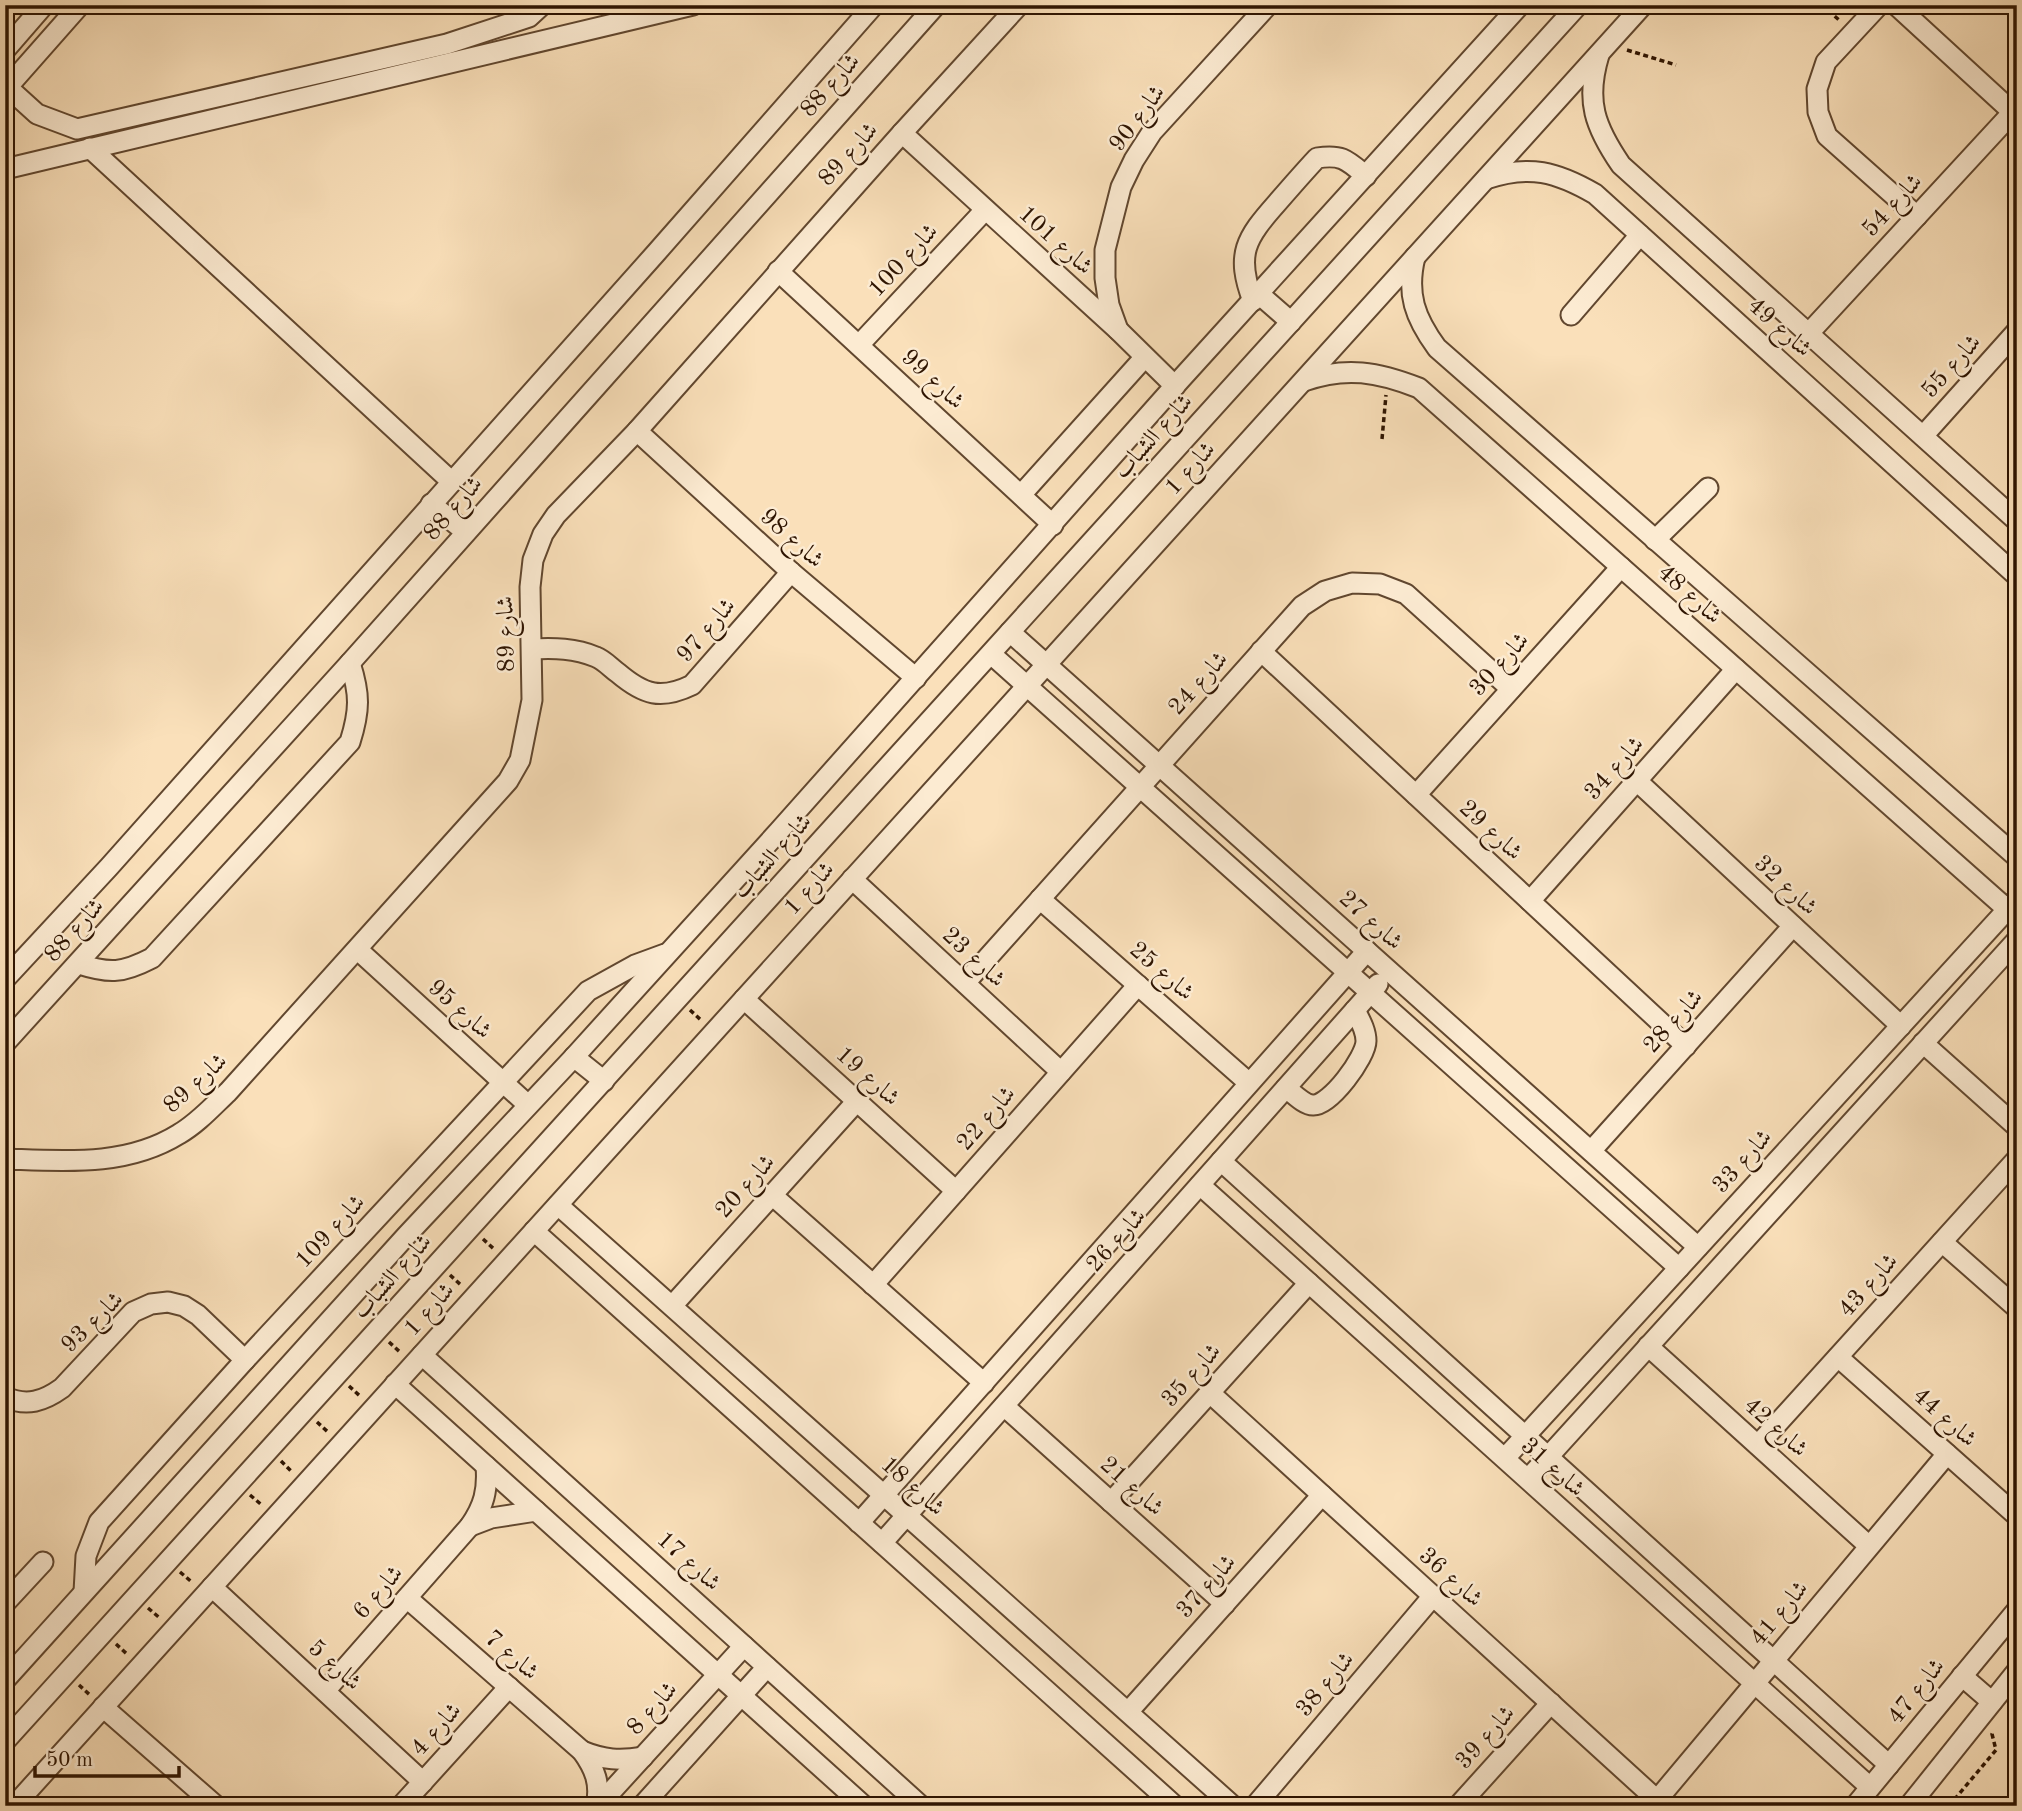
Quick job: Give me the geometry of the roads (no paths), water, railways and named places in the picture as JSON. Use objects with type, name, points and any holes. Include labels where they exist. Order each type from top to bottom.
[{"type":"street","points":[[5,50],[44,5]]},
{"type":"street","points":[[80,5],[6,88],[37,114],[77,129],[447,44],[529,17],[542,5]]},
{"type":"street","points":[[5,169],[693,5]]},
{"type":"street","name":"شارع 88","points":[[5,979],[109,867],[874,5]]},
{"type":"street","name":"شارع 88","points":[[5,1042],[79,964],[350,663],[936,5]]},
{"type":"street","name":"شارع 89","points":[[5,1159],[75,1161],[119,1157],[178,1135],[228,1092],[508,781],[520,760],[532,700],[530,587],[533,560],[543,534],[556,516],[637,431],[1019,5]]},
{"type":"street","name":"شارع 90","points":[[1118,330],[1109,305],[1105,250],[1110,223],[1129,169],[1152,132],[1268,5]]},
{"type":"street","name":"شارع الشباب","points":[[5,1680],[574,1057],[1053,525],[1366,176],[1502,15],[1520,5]]},
{"type":"street","name":"شارع الشباب","points":[[5,1741],[1578,5]]},
{"type":"street","name":"شارع 1","points":[[14,1806],[1643,5]]},
{"type":"street","points":[[1879,5],[1826,62],[1816,89],[1818,112],[1827,136],[1917,216]]},
{"type":"street","points":[[1896,5],[2015,114]]},
{"type":"street","name":"شارع 49","points":[[1604,49],[1593,75],[1593,108],[1602,138],[1620,166],[2017,521]]},
{"type":"street","name":"شارع 54","points":[[1809,333],[2015,114]]},
{"type":"street","name":"شارع 101","points":[[902,133],[1118,330],[1175,386]]},
{"type":"street","points":[[90,148],[452,482]]},
{"type":"street","points":[[1291,322],[1256,297],[1247,284],[1245,266],[1252,230],[1317,158],[1332,156],[1346,159],[1366,176]]},
{"type":"street","name":"شارع 49","points":[[1485,180],[1506,173],[1537,171],[1568,178],[1595,194],[2017,576]]},
{"type":"street","name":"شارع 100","points":[[859,345],[985,210]]},
{"type":"street","points":[[1571,315],[1640,235]]},
{"type":"street","name":"شارع 48","points":[[1415,257],[1411,272],[1412,300],[1421,326],[1437,348],[2017,857]]},
{"type":"street","name":"شارع 99","points":[[778,271],[1053,525]]},
{"type":"street","name":"شارع 55","points":[[1923,436],[2017,331]]},
{"type":"street","points":[[1021,495],[1144,358]]},
{"type":"street","name":"شارع 48","points":[[1303,381],[1323,374],[1356,372],[1388,376],[1419,388],[1736,669],[2013,909]]},
{"type":"street","name":"شارع 98","points":[[637,431],[790,572],[915,678]]},
{"type":"street","points":[[1655,540],[1708,488]]},
{"type":"street","points":[[431,504],[466,532]]},
{"type":"street","name":"شارع 30","points":[[1416,795],[1621,567]]},
{"type":"street","name":"شارع 97","points":[[532,649],[578,650],[599,658],[642,691],[659,694],[676,692],[692,685],[790,572]]},
{"type":"street","name":"شارع 24","points":[[965,983],[1302,606],[1325,591],[1352,583],[1380,584],[1406,594],[1511,689]]},
{"type":"street","name":"شارع 27","points":[[1010,632],[1698,1247]]},
{"type":"street","name":"شارع 29","points":[[1261,651],[1685,1046]]},
{"type":"street","points":[[991,654],[1679,1268]]},
{"type":"street","points":[[79,964],[103,972],[129,970],[152,958],[350,742],[358,716],[358,689],[350,663]]},
{"type":"street","name":"شارع 34","points":[[1530,901],[1736,669]]},
{"type":"street","name":"شارع 32","points":[[1637,781],[1901,1026]]},
{"type":"street","name":"شارع 23","points":[[852,880],[1061,1072]]},
{"type":"street","name":"شارع 25","points":[[1041,899],[1250,1083]]},
{"type":"street","name":"شارع 33","points":[[1505,1458],[1901,1026],[2013,909]]},
{"type":"street","name":"شارع 28","points":[[1591,1151],[1793,926]]},
{"type":"street","points":[[1528,1479],[2017,940]]},
{"type":"street","name":"شارع 95","points":[[358,950],[528,1105]]},
{"type":"street","name":"شارع 26","points":[[859,1523],[1367,951]]},
{"type":"street","name":"شارع 109","points":[[84,1592],[86,1556],[99,1522],[245,1360],[588,991],[635,965],[669,952]]},
{"type":"street","name":"شارع 26","points":[[882,1543],[1389,971]]},
{"type":"street","name":"شارع 22","points":[[873,1285],[1138,985]]},
{"type":"street","name":"شارع 19","points":[[744,999],[956,1191]]},
{"type":"street","points":[[1286,1088],[1309,1105],[1315,1106],[1326,1101],[1363,1054],[1366,1042],[1364,1030],[1355,1010]]},
{"type":"street","points":[[1923,1043],[2017,1127]]},
{"type":"street","points":[[574,1057],[604,1081]]},
{"type":"street","name":"شارع 20","points":[[672,1306],[857,1101]]},
{"type":"street","name":"شارع 43","points":[[1758,1445],[2017,1159]]},
{"type":"street","name":"شارع 31","points":[[1221,1161],[1889,1765]]},
{"type":"street","name":"شارع 31","points":[[1200,1185],[1870,1787]]},
{"type":"street","points":[[772,1195],[984,1383]]},
{"type":"street","name":"شارع 18","points":[[558,1205],[1233,1806]]},
{"type":"street","points":[[534,1231],[1175,1806]]},
{"type":"street","points":[[1941,1242],[2017,1308]]},
{"type":"street","name":"شارع 35","points":[[1111,1502],[1310,1283]]},
{"type":"street","name":"شارع 93","points":[[5,1397],[32,1403],[48,1398],[62,1388],[133,1312],[151,1304],[168,1302],[184,1306],[198,1315],[245,1360]]},
{"type":"street","name":"شارع 42","points":[[1648,1346],[1869,1546]]},
{"type":"street","name":"شارع 44","points":[[1838,1357],[2017,1516]]},
{"type":"street","name":"شارع 17","points":[[418,1360],[744,1646],[921,1806]]},
{"type":"street","points":[[396,1384],[864,1806]]},
{"type":"street","name":"شارع 36","points":[[1210,1392],[1551,1703],[1654,1803]]},
{"type":"street","name":"شارع 21","points":[[1004,1406],[1225,1604]]},
{"type":"street","name":"شارع 41","points":[[1654,1803],[1947,1454]]},
{"type":"street","name":"شارع 6","points":[[325,1691],[470,1526],[482,1508],[488,1487],[486,1466]]},
{"type":"street","name":"شارع 37","points":[[1128,1712],[1322,1495]]},
{"type":"street","points":[[470,1526],[491,1518],[536,1511]]},
{"type":"street","points":[[5,1603],[43,1562]]},
{"type":"street","name":"شارع 5","points":[[209,1590],[325,1691],[423,1782]]},
{"type":"street","name":"شارع 38","points":[[1255,1806],[1433,1596]]},
{"type":"street","name":"شارع 7","points":[[407,1598],[582,1751],[592,1764],[597,1779],[597,1806]]},
{"type":"street","name":"شارع 47","points":[[1855,1806],[2017,1609]]},
{"type":"street","name":"شارع 8","points":[[597,1806],[744,1646]]},
{"type":"street","points":[[642,1806],[767,1667]]},
{"type":"street","points":[[1909,1806],[2017,1671]]},
{"type":"street","points":[[1962,1676],[1992,1702]]},
{"type":"street","name":"شارع 4","points":[[401,1806],[509,1687]]},
{"type":"street","name":"شارع 39","points":[[1458,1806],[1551,1703]]},
{"type":"street","points":[[103,1707],[206,1802]]},
{"type":"street","name":"شارع 7","points":[[582,1751],[601,1759],[622,1761],[643,1757]]},
{"type":"street","points":[[667,1778],[667,1806]]}]
